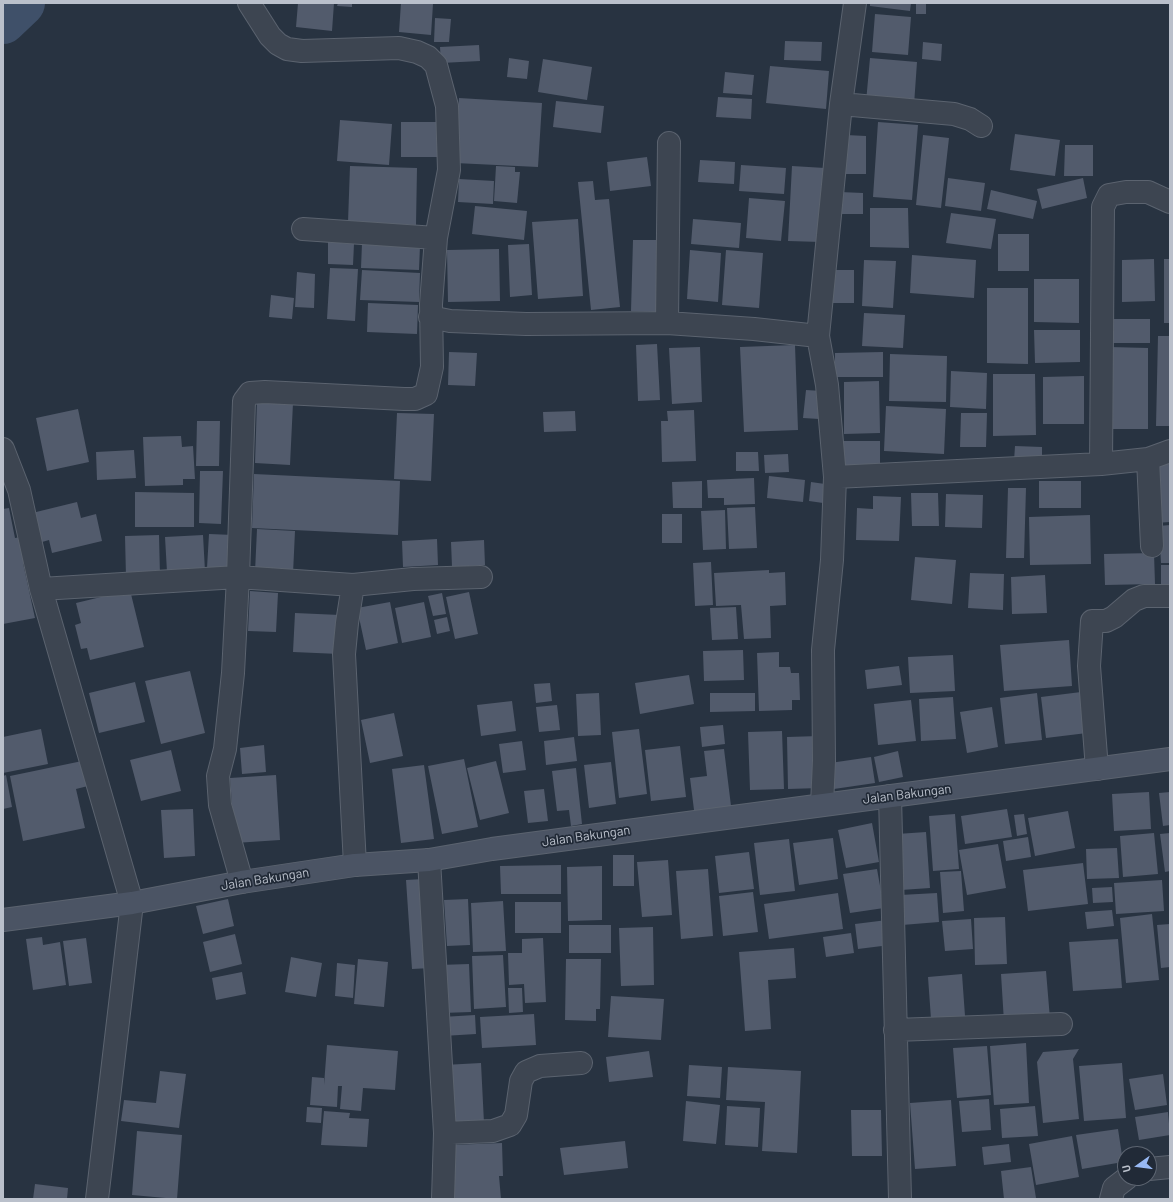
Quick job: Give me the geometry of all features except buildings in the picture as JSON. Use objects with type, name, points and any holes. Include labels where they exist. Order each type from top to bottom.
[{"type":"main road","name":"Jalan Bakungan","points":[[3,920],[132,903],[242,882],[355,865],[429,860],[492,849],[1170,759]]},
{"type":"street","points":[[242,882],[220,805],[218,776],[224,749],[233,673],[244,401],[250,393],[265,392],[404,399],[415,398],[426,394],[432,368],[430,317],[436,238],[449,170],[447,106],[436,66],[428,57],[417,52],[398,48],[302,51],[287,49],[278,44],[270,36],[249,3]]},
{"type":"street","points":[[822,805],[824,761],[823,650],[832,560],[835,476],[827,385],[818,336],[841,104],[855,3]]},
{"type":"street","points":[[841,104],[954,114],[970,119],[981,126]]},
{"type":"street","points":[[667,323],[668,143]]},
{"type":"street","points":[[1100,464],[1104,207],[1109,195],[1126,192],[1148,192],[1170,202]]},
{"type":"street","points":[[303,229],[436,238]]},
{"type":"street","points":[[430,317],[450,321],[526,324],[667,323],[754,329],[818,336]]},
{"type":"street","points":[[3,449],[19,490],[41,589],[132,903],[97,1199]]},
{"type":"street","points":[[835,476],[1100,464],[1148,459],[1170,451]]},
{"type":"street","points":[[1148,459],[1152,546]]},
{"type":"street","points":[[41,589],[238,577],[353,585],[413,580],[481,577]]},
{"type":"street","points":[[353,585],[346,623],[344,654],[355,865]]},
{"type":"street","points":[[1097,769],[1089,666],[1092,620],[1106,621],[1114,617],[1134,600],[1144,596],[1170,596]]},
{"type":"street","points":[[890,796],[900,1199]]},
{"type":"street","points":[[429,860],[445,1132],[443,1199]]},
{"type":"street","points":[[895,1030],[1061,1024]]},
{"type":"street","points":[[445,1132],[493,1131],[510,1125],[516,1115],[520,1085],[526,1072],[540,1066],[581,1063]]},
{"type":"street","points":[[1157,1168],[1170,1167]]},
{"type":"street","points":[[1111,1199],[1114,1188],[1117,1186]]},
{"type":"waterway","points":[[3,21],[22,3]]}]
